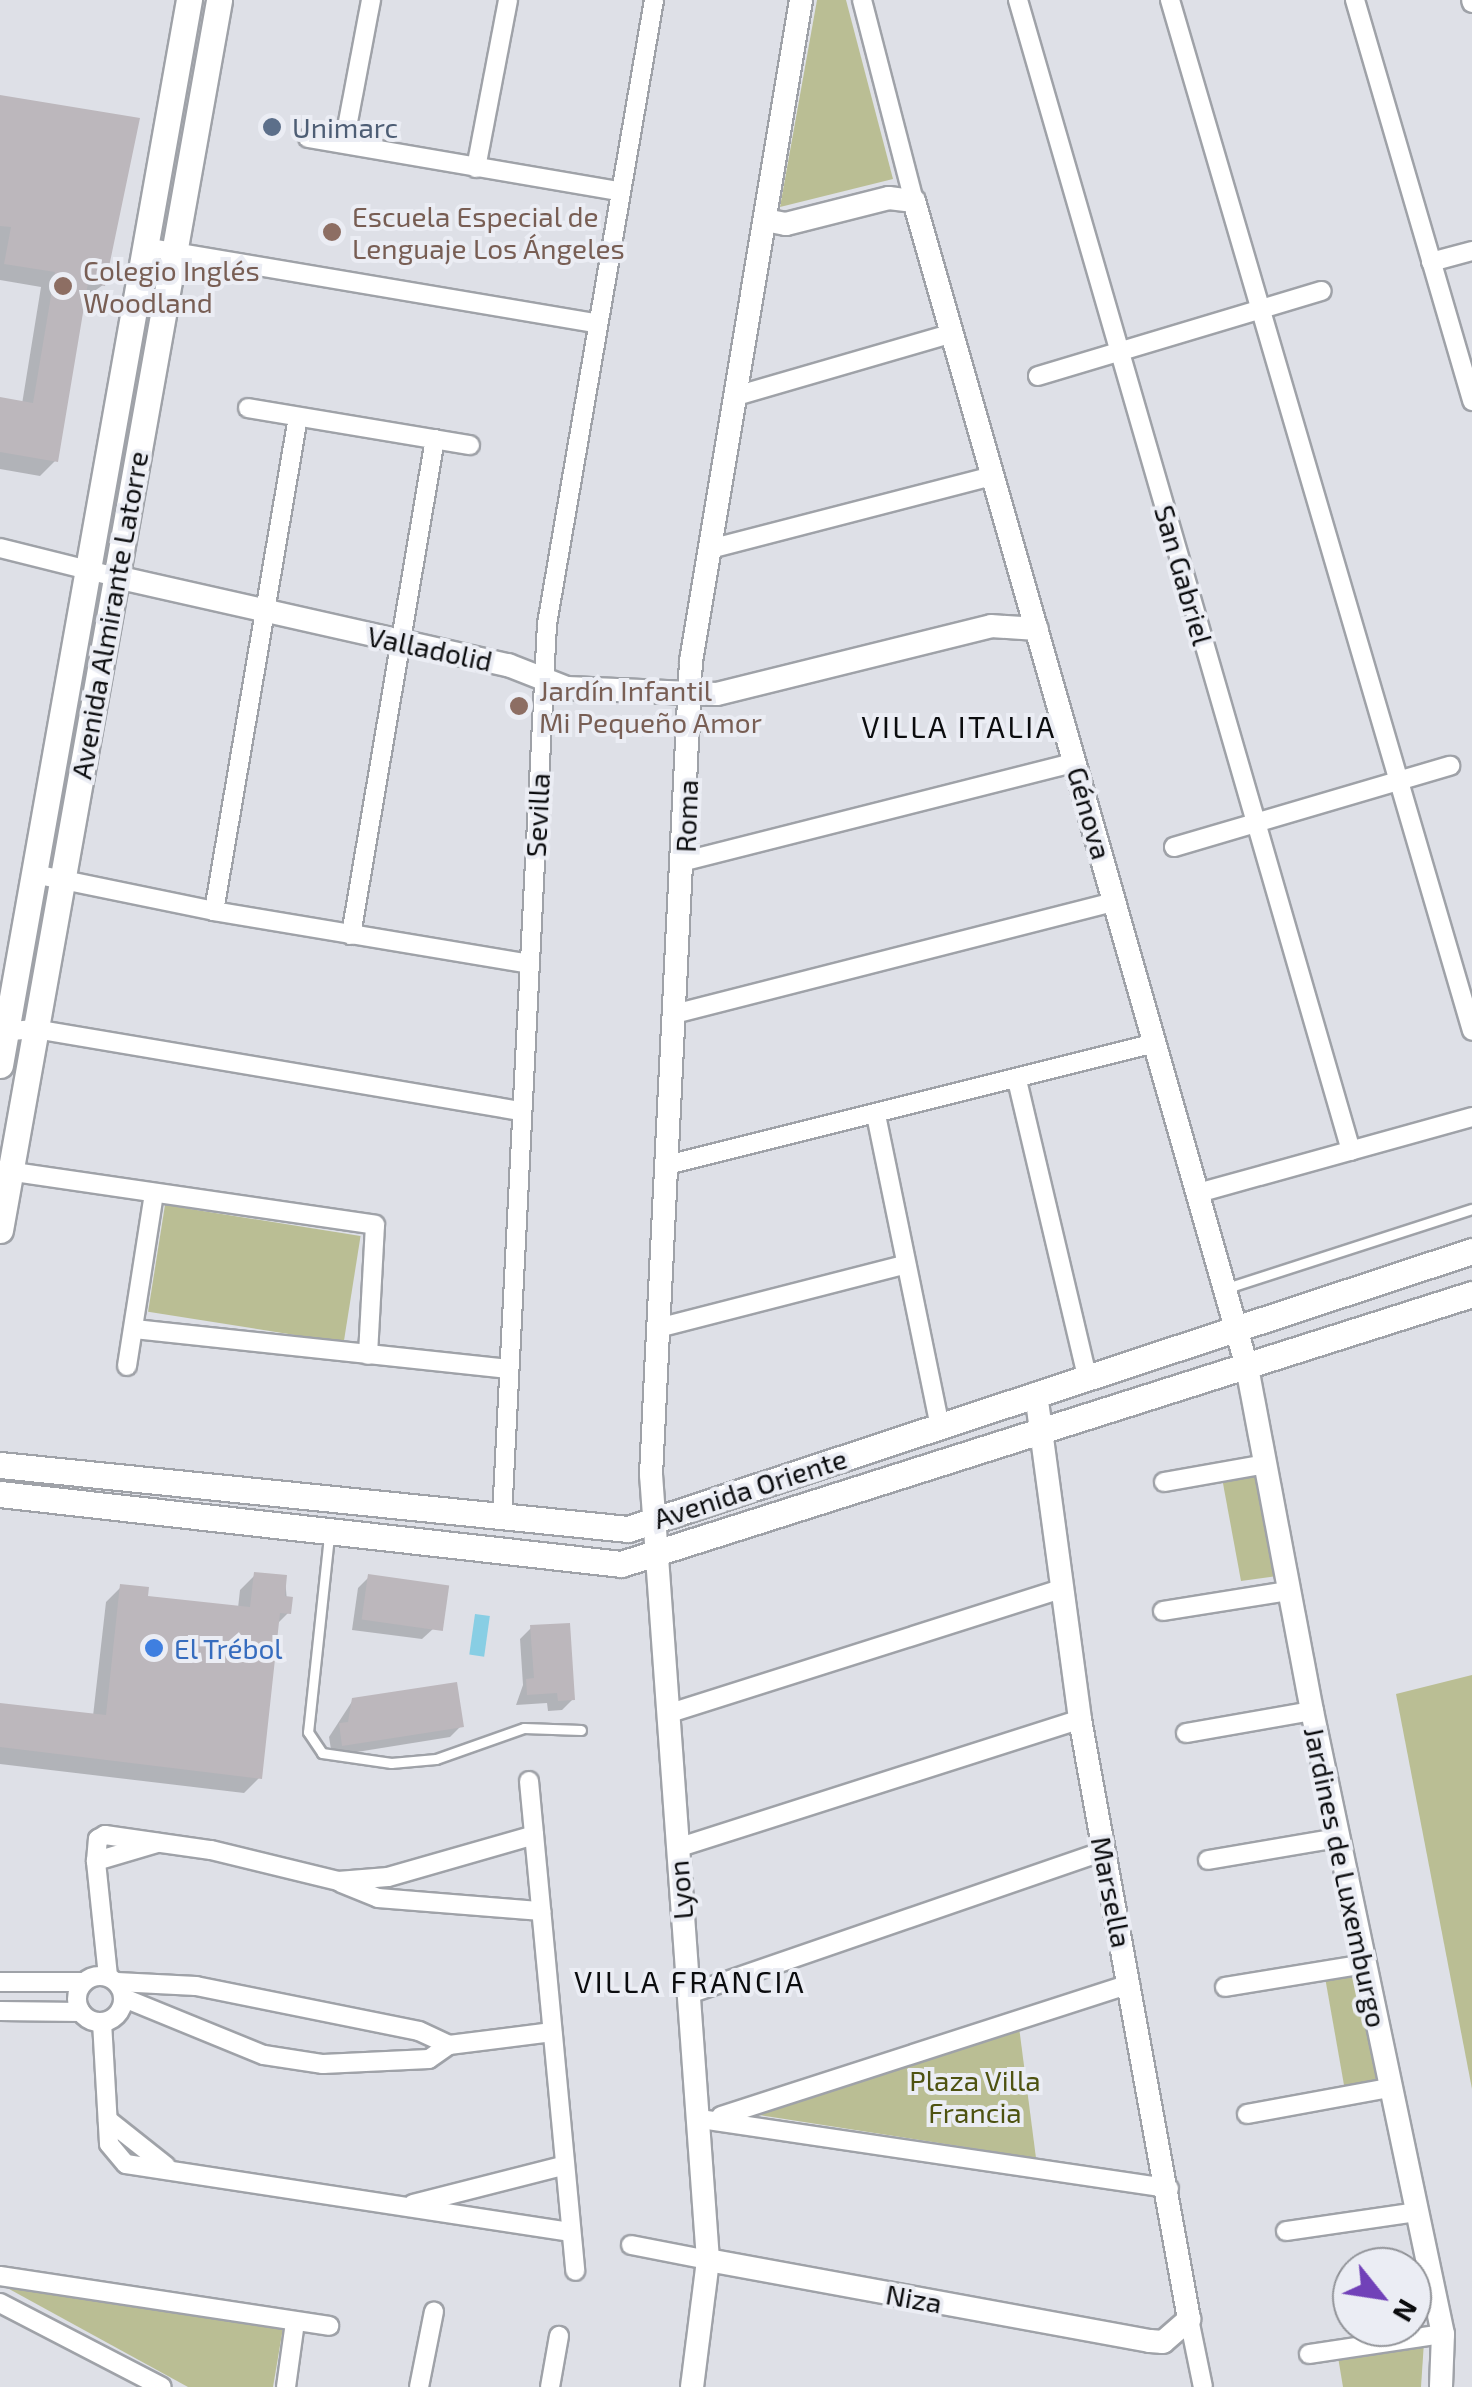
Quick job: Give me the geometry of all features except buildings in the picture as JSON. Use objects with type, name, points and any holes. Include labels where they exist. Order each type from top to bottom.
[{"type":"main road","name":"Avenida Almirante Latorre","points":[[0,1064],[189,0]]},
{"type":"main road","name":"Avenida Almirante Latorre","points":[[0,1230],[5,1169],[63,880],[219,0]]},
{"type":"main road","name":"Avenida Oriente","points":[[0,1466],[610,1530],[651,1520],[1472,1251]]},
{"type":"main road","name":"Avenida Oriente","points":[[0,1494],[330,1527],[601,1564],[655,1558],[1472,1294]]},
{"type":"street","points":[[344,143],[371,0]]},
{"type":"street","points":[[476,168],[508,0]]},
{"type":"street","name":"Sevilla","points":[[502,1518],[544,681],[594,323],[654,0]]},
{"type":"street","name":"Roma","points":[[651,1520],[690,695],[710,549],[800,0]]},
{"type":"street","name":"Génova","points":[[862,0],[949,334],[1247,1367]]},
{"type":"street","name":"San Gabriel","points":[[1018,0],[1351,1150]]},
{"type":"street","points":[[1170,0],[1472,1031]]},
{"type":"street","points":[[1362,2],[1472,400]]},
{"type":"street","points":[[308,138],[619,192]]},
{"type":"street","points":[[765,220],[786,224],[889,198],[914,201]]},
{"type":"street","points":[[146,247],[594,323]]},
{"type":"street","points":[[1432,262],[1472,250]]},
{"type":"street","points":[[1038,376],[1322,290]]},
{"type":"street","points":[[736,396],[949,334]]},
{"type":"street","points":[[248,408],[470,445]]},
{"type":"street","points":[[214,912],[298,417]]},
{"type":"street","points":[[351,934],[435,440]]},
{"type":"street","points":[[710,549],[992,476]]},
{"type":"street","name":"Valladolid","points":[[0,548],[508,665],[567,688],[690,695],[771,684],[991,626],[1037,629]]},
{"type":"street","points":[[685,861],[1075,762]]},
{"type":"street","points":[[1174,846],[1450,766]]},
{"type":"street","points":[[34,874],[214,912],[530,964]]},
{"type":"street","points":[[674,1014],[1115,902]]},
{"type":"street","points":[[3,1032],[35,1028],[520,1112]]},
{"type":"street","points":[[667,1164],[1018,1080],[1155,1042]]},
{"type":"street","points":[[1018,1080],[1087,1378]]},
{"type":"street","points":[[876,1115],[940,1426]]},
{"type":"street","points":[[1198,1193],[1472,1117]]},
{"type":"street","points":[[5,1169],[375,1224],[368,1355]]},
{"type":"street","points":[[127,1366],[154,1193]]},
{"type":"street","points":[[658,1328],[904,1265]]},
{"type":"street","points":[[134,1329],[507,1370]]},
{"type":"street","name":"Jardines de Luxemburgo","points":[[1247,1367],[1312,1711],[1443,2334],[1440,2387]]},
{"type":"street","name":"Marsella","points":[[1036,1394],[1080,1719],[1203,2387]]},
{"type":"street","points":[[1164,1482],[1266,1464]]},
{"type":"street","name":"Lyon","points":[[651,1520],[689,1994],[707,2118],[708,2260],[692,2387]]},
{"type":"street","points":[[667,1714],[1060,1589]]},
{"type":"street","points":[[1163,1612],[1288,1591]]},
{"type":"street","points":[[1186,1733],[1312,1711]]},
{"type":"street","points":[[677,1848],[1080,1719]]},
{"type":"street","points":[[529,1782],[568,2232],[575,2271]]},
{"type":"street","points":[[338,1882],[388,1878],[534,1834]]},
{"type":"street","points":[[1208,1860],[1338,1838]]},
{"type":"street","points":[[102,2022],[121,2010],[96,1860],[159,1843],[338,1882],[378,1898],[541,1911]]},
{"type":"street","points":[[689,1994],[1104,1851]]},
{"type":"street","points":[[1226,1987],[1366,1964]]},
{"type":"street","points":[[0,1982],[116,1985],[145,1979],[419,2031],[449,2045]]},
{"type":"street","points":[[81,2012],[77,1993],[84,1982]]},
{"type":"street","points":[[707,2118],[1130,1984]]},
{"type":"street","points":[[116,1985],[264,2054],[324,2064],[429,2060],[449,2045],[552,2032]]},
{"type":"street","points":[[0,2011],[81,2012],[102,2022]]},
{"type":"street","points":[[102,2022],[108,2120],[168,2167],[266,2188],[568,2232]]},
{"type":"street","points":[[1247,2114],[1389,2088]]},
{"type":"street","points":[[707,2118],[1169,2188]]},
{"type":"street","points":[[407,2206],[562,2166]]},
{"type":"street","points":[[1286,2231],[1416,2212]]},
{"type":"street","name":"Niza","points":[[630,2245],[1150,2341],[1163,2342],[1189,2319]]},
{"type":"street","points":[[0,2276],[328,2326]]},
{"type":"street","points":[[0,2303],[162,2387]]},
{"type":"street","points":[[419,2387],[434,2311]]},
{"type":"street","points":[[286,2387],[295,2322]]},
{"type":"street","points":[[1308,2354],[1443,2334]]},
{"type":"street","points":[[550,2387],[559,2336]]},
{"type":"lane","points":[[1225,1289],[1472,1210]]},
{"type":"lane","points":[[330,1527],[308,1732],[322,1753],[391,1763],[436,1759],[524,1728],[581,1730]]},
{"type":"green space","points":[[817,0],[846,0],[893,179],[780,207]]},
{"type":"green space","points":[[165,1205],[361,1236],[344,1343],[148,1312]]},
{"type":"green space","points":[[1261,1473],[1285,1575],[1241,1581],[1222,1478]]},
{"type":"green space","points":[[1472,1675],[1472,2089],[1396,1694]]},
{"type":"green space","points":[[1362,1974],[1381,2083],[1345,2090],[1326,1980]]},
{"type":"green space","name":"Plaza Villa Francia","points":[[1019,2027],[1036,2158],[753,2114]]},
{"type":"green space","points":[[0,2284],[283,2328],[273,2387],[188,2387]]},
{"type":"green space","points":[[1395,2347],[1424,2347],[1421,2387],[1343,2387],[1338,2357]]},
{"type":"water","points":[[475,1614],[490,1616],[484,1657],[469,1655]]},
{"type":"place","name":"Unimarc","points":[[272,127]]},
{"type":"place","name":"Escuela Especial de Lenguaje Los Ángeles","points":[[332,232]]},
{"type":"place","name":"Colegio Inglés Woodland","points":[[63,286]]},
{"type":"place","name":"Jardín Infantil Mi Pequeño Amor","points":[[519,706]]},
{"type":"place","name":"El Trébol","points":[[154,1648]]},
{"type":"district","name":"VILLA ITALIA","points":[[959,726]]},
{"type":"district","name":"VILLA FRANCIA","points":[[690,1981]]}]
